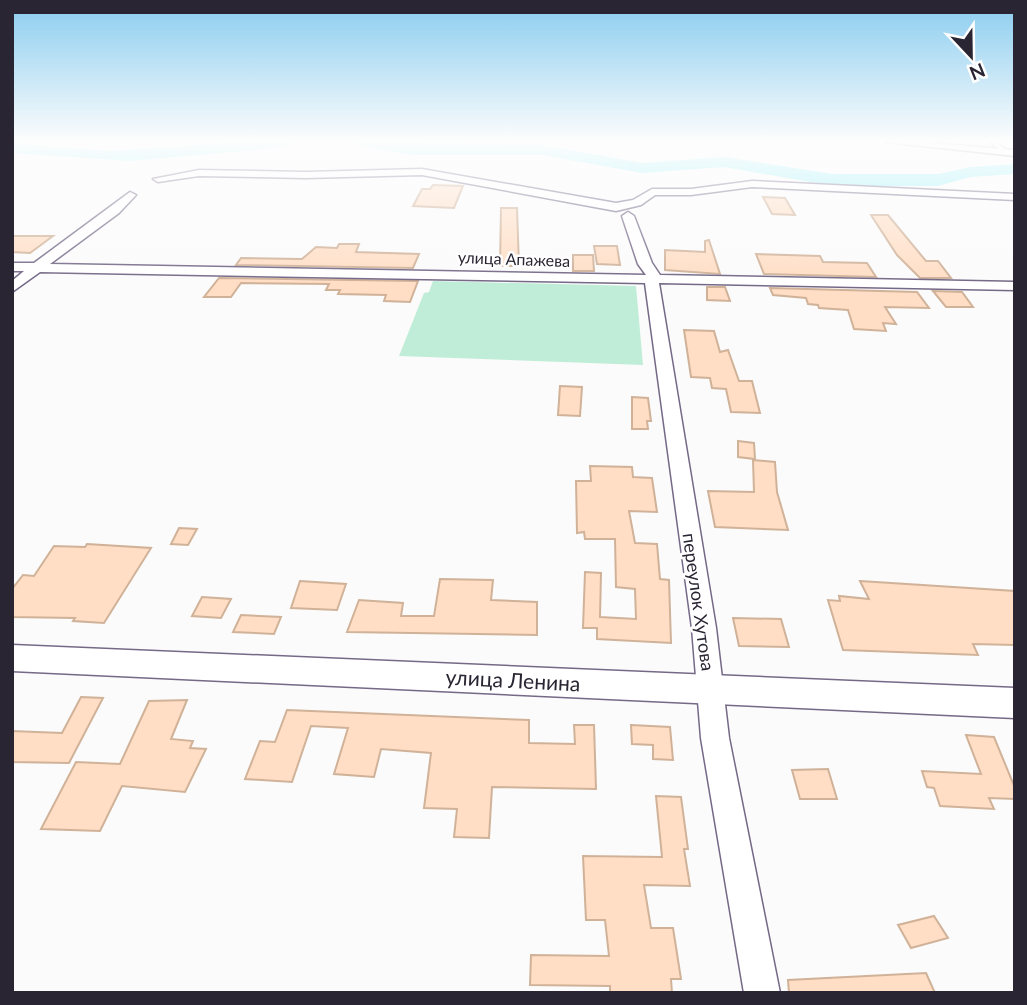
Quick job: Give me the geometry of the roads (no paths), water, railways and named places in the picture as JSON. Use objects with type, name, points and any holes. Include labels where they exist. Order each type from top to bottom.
[{"type":"street","points":[[521,189],[627,207],[652,192],[714,189]]},
{"type":"street","points":[[851,189],[1015,197]]},
{"type":"street","points":[[12,288],[78,234],[115,210],[130,195]]},
{"type":"street","name":"переулок Хутова","points":[[627,207],[645,264],[654,276],[651,281],[704,628],[715,738],[762,993]]},
{"type":"street","name":"улица Апажева","points":[[12,267],[343,271],[651,281],[692,278],[1015,286]]},
{"type":"street","name":"улица Ленина","points":[[12,657],[1015,703]]}]
